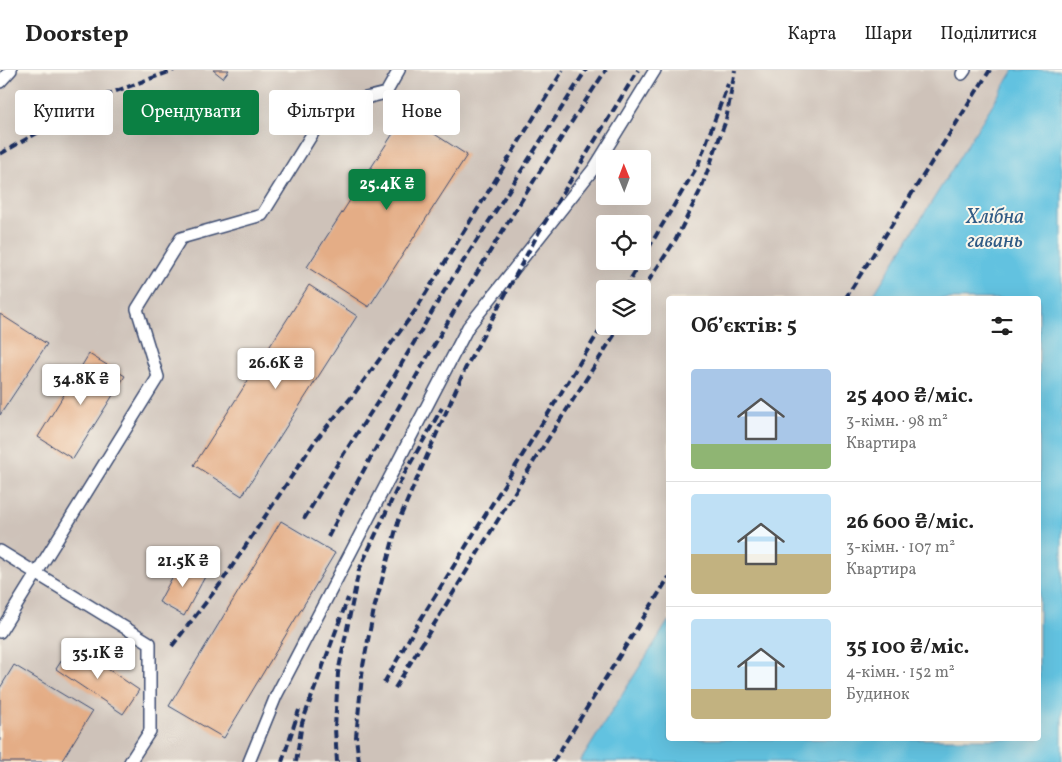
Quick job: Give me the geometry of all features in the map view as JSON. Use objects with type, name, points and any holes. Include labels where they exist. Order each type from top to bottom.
[{"type":"lane","points":[[0,82],[11,70]]},
{"type":"lane","points":[[0,632],[158,377],[137,309],[180,238],[262,215],[329,107],[386,93],[399,70]]},
{"type":"lane","points":[[249,762],[276,696],[468,326],[595,167],[655,70]]},
{"type":"lane","points":[[0,551],[150,643],[150,730],[130,762]]},
{"type":"shaded area","points":[[0,70],[1014,70],[873,296],[666,296],[666,625],[580,762],[0,762]]},
{"type":"water","name":"Хлібна гавань","points":[[1014,70],[1062,70],[1062,762],[580,762],[666,625],[666,741],[1041,741],[1041,296],[873,296]]},
{"type":"building","points":[[213,70],[229,70],[223,78]]},
{"type":"building","points":[[392,135],[436,135],[467,155],[369,307],[307,267]]},
{"type":"building","points":[[309,285],[357,316],[242,496],[194,465]]},
{"type":"building","points":[[0,314],[47,344],[0,415]]},
{"type":"building","points":[[89,354],[125,376],[73,459],[38,437]]},
{"type":"building","points":[[281,521],[335,553],[224,738],[169,706]]},
{"type":"building","points":[[182,559],[207,573],[184,616],[159,602]]},
{"type":"building","points":[[72,645],[139,690],[123,714],[56,669]]},
{"type":"building","points":[[14,665],[92,712],[61,762],[0,762],[0,688]]},
{"type":"railway","points":[[0,154],[100,97],[174,70]]},
{"type":"railway","points":[[172,646],[221,583],[315,441],[354,394],[415,311],[563,70]]},
{"type":"railway","points":[[304,519],[392,380],[443,293],[586,70]]},
{"type":"railway","points":[[328,537],[426,359],[461,300],[532,184],[606,70]]},
{"type":"railway","points":[[359,762],[356,737],[363,666],[374,609],[398,522],[465,369],[539,232],[638,70]]},
{"type":"railway","points":[[649,280],[676,239],[701,189],[726,120],[735,70]]},
{"type":"railway","points":[[847,296],[990,70]]},
{"type":"railway","points":[[651,244],[698,165],[728,84]]},
{"type":"railway","points":[[630,280],[636,270]]},
{"type":"railway","points":[[384,683],[414,630],[597,335]]},
{"type":"railway","points":[[395,688],[534,461],[614,335]]},
{"type":"railway","points":[[337,762],[335,728],[338,673],[359,570],[403,476],[442,408]]},
{"type":"railway","points":[[553,762],[666,582]]},
{"type":"railway","points":[[296,762],[302,723],[348,598]]},
{"type":"railway","points":[[282,762],[299,710]]}]
